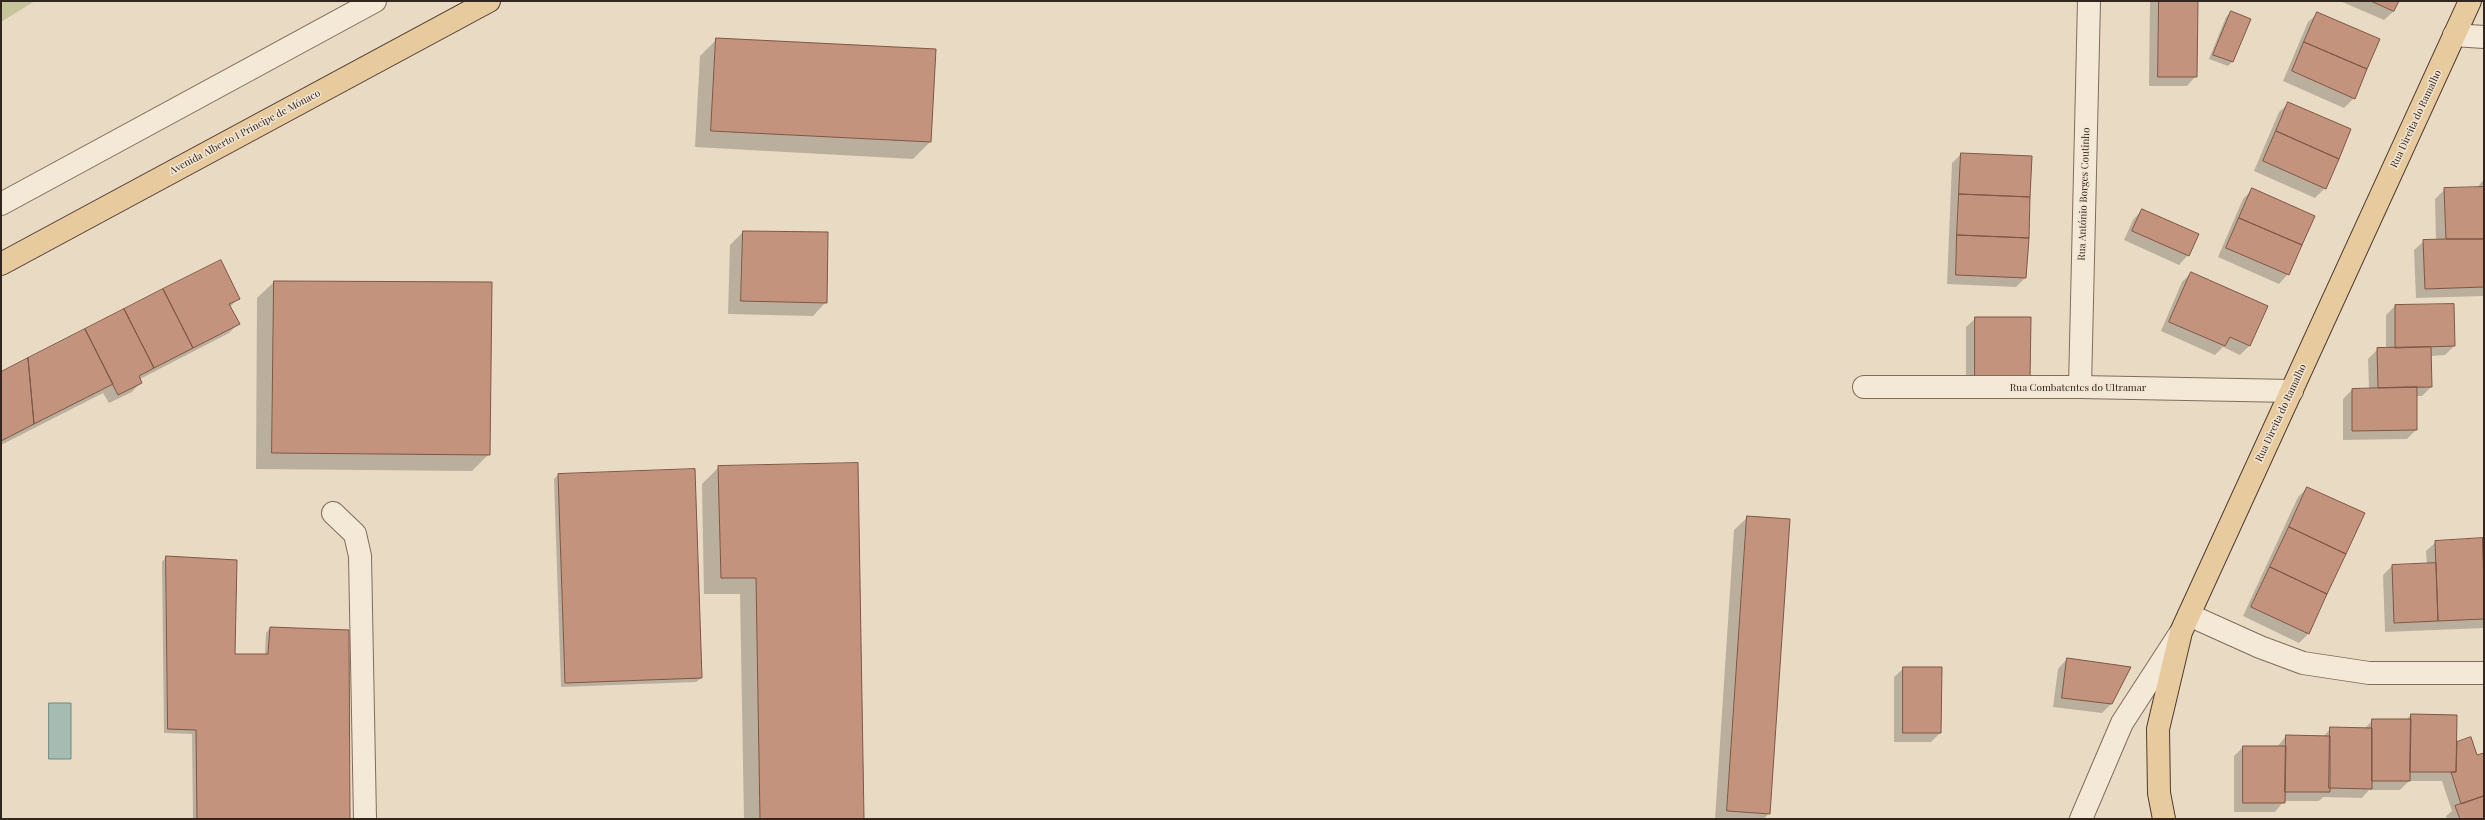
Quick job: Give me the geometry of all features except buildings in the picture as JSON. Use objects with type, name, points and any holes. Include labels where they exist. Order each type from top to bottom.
[{"type":"main road","name":"Avenida Alberto I Príncipe de Mónaco","points":[[1,264],[489,1]]},
{"type":"main road","name":"Rua Direita do Ramalho","points":[[2185,623],[2470,1]]},
{"type":"main road","points":[[2164,819],[2158,793],[2158,729],[2185,623]]},
{"type":"street","points":[[1,204],[375,1]]},
{"type":"street","name":"Rua António Borges Coutinho","points":[[2080,387],[2090,1]]},
{"type":"street","points":[[2454,35],[2484,37]]},
{"type":"street","name":"Rua Combatentes do Ultramar","points":[[1864,387],[2080,387],[2292,391]]},
{"type":"street","points":[[333,513],[355,534],[360,556],[365,819]]},
{"type":"street","points":[[2185,623],[2260,647],[2303,663],[2370,673],[2484,673]]},
{"type":"street","name":"Rua Direita do Ramalho","points":[[2081,819],[2122,723],[2185,623]]},
{"type":"green space","points":[[1,1],[35,1],[1,22]]},
{"type":"shaded area","points":[[49,703],[71,703],[71,759],[49,759]]}]
